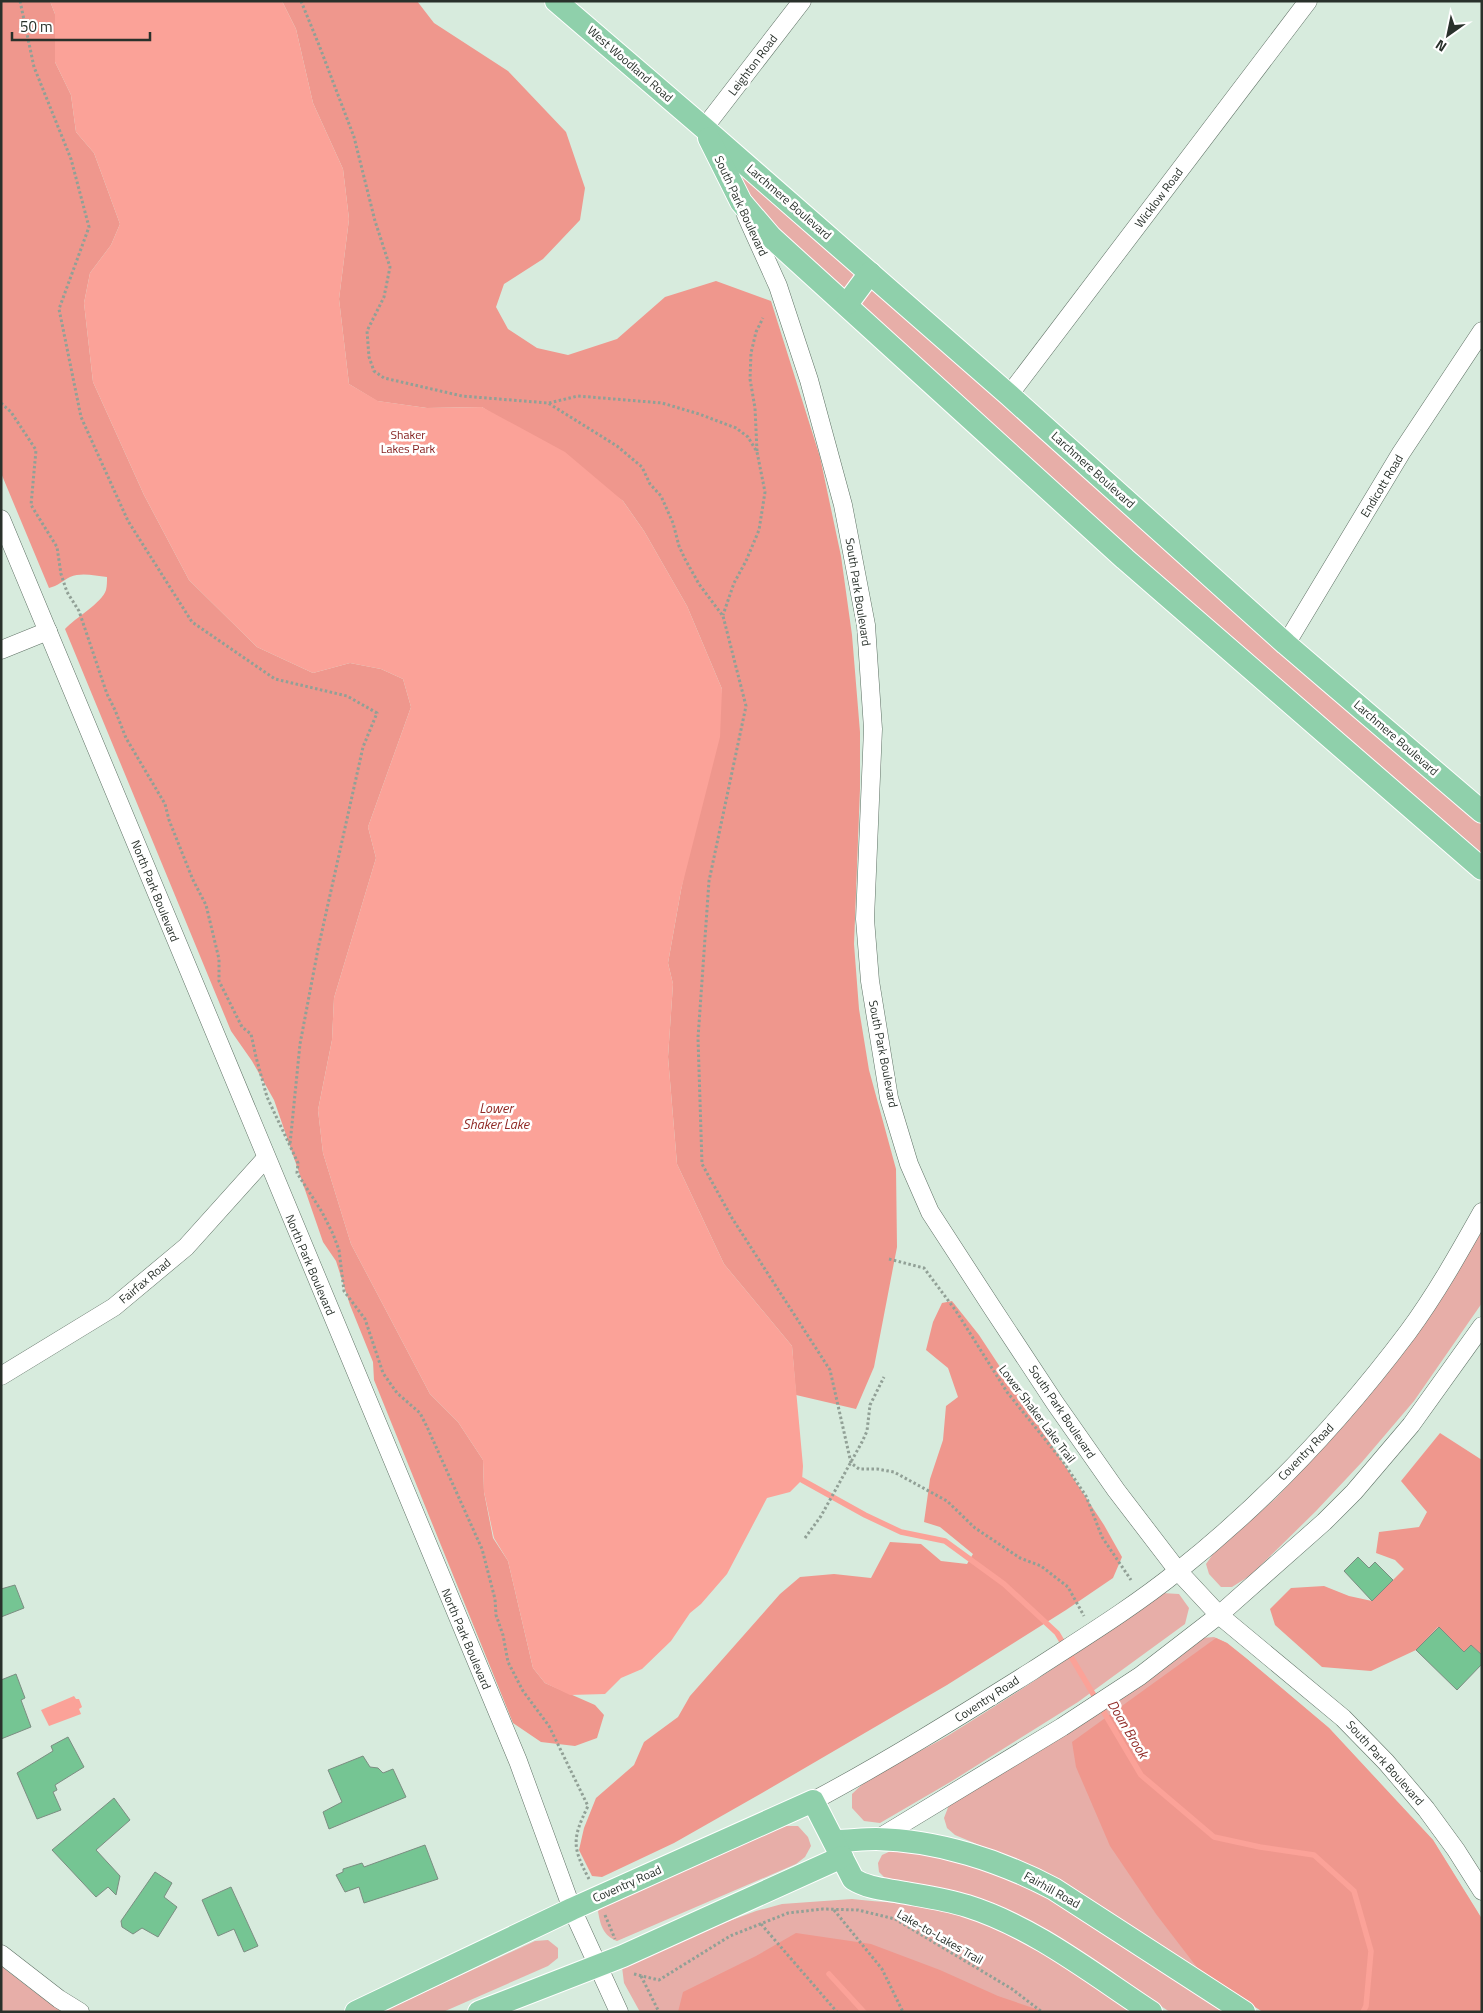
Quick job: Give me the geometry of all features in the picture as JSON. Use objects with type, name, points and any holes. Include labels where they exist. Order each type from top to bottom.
[{"type":"main road","name":"West Woodland Road","points":[[556,1],[573,11],[704,128]]},
{"type":"main road","name":"South Park Boulevard","points":[[704,128],[741,202]]},
{"type":"main road","name":"Larchmere Boulevard","points":[[704,128],[1009,395],[1286,644],[1482,812]]},
{"type":"main road","points":[[741,202],[771,237],[847,304],[1125,559],[1482,869]]},
{"type":"main road","points":[[847,304],[870,273]]},
{"type":"main road","points":[[813,1802],[853,1879],[864,1886],[926,1896],[966,1906],[1005,1921],[1045,1942],[1151,2012]]},
{"type":"main road","name":"Coventry Road","points":[[356,2012],[572,1908],[595,1892],[813,1802]]},
{"type":"main road","name":"Fairhill Road","points":[[838,1849],[876,1839],[946,1847],[1028,1875],[1054,1888],[1244,2012]]},
{"type":"main road","points":[[479,2012],[623,1956],[838,1849]]},
{"type":"street","name":"Leighton Road","points":[[704,128],[802,1]]},
{"type":"street","name":"Wicklow Road","points":[[1009,395],[1308,1]]},
{"type":"street","name":"South Park Boulevard","points":[[741,202],[778,286],[809,380],[843,505],[866,625],[873,729],[865,919],[870,981],[889,1098],[909,1164],[934,1218],[998,1317],[1116,1490],[1178,1571],[1219,1615],[1343,1718],[1386,1762],[1426,1809],[1482,1891]]},
{"type":"street","name":"Endicott Road","points":[[1286,644],[1401,453],[1482,331]]},
{"type":"street","name":"North Park Boulevard","points":[[1,518],[518,1761],[572,1908],[619,2012]]},
{"type":"street","points":[[1,650],[48,631]]},
{"type":"street","name":"Fairfax Road","points":[[1,1376],[114,1308],[186,1247],[266,1158]]},
{"type":"street","name":"Coventry Road","points":[[813,1802],[934,1733],[1094,1631],[1178,1571],[1277,1483],[1365,1388],[1432,1296],[1482,1212]]},
{"type":"street","points":[[876,1839],[1062,1727],[1140,1676],[1219,1615],[1317,1529],[1354,1492],[1411,1426],[1482,1326]]},
{"type":"street","points":[[1,1954],[59,1999],[80,2012]]},
{"type":"path","points":[[20,1],[34,67],[72,159],[89,227],[59,310],[81,417],[128,521],[192,622],[276,679],[347,696],[377,713],[363,747],[318,949],[300,1044],[290,1145]]},
{"type":"path","points":[[300,1],[354,137],[375,222],[390,267],[384,297],[367,331],[369,357],[374,371],[384,378],[462,396],[548,403],[578,396],[662,403],[736,428],[748,437],[757,452]]},
{"type":"path","points":[[723,616],[734,583],[759,530],[765,492],[757,452],[755,408],[750,379],[751,353],[756,332],[763,318]]},
{"type":"path","points":[[1,403],[11,412],[36,450],[31,505],[57,547],[61,574],[67,592],[79,611],[107,694],[126,738],[164,804],[193,880],[206,905],[219,959],[219,981],[242,1027],[251,1034],[267,1097],[298,1163],[297,1173],[322,1212],[333,1234],[339,1250],[344,1292],[365,1319],[383,1373],[397,1393],[420,1413],[454,1491],[467,1514],[482,1549],[510,1668],[523,1691],[537,1707],[549,1726],[588,1806],[579,1825],[576,1845],[577,1857],[595,1892],[631,1973],[641,1975],[659,2012]]},
{"type":"path","points":[[548,403],[617,446],[642,467],[650,484],[661,496],[673,523],[679,546],[685,559],[699,584],[723,616],[746,706],[709,881],[698,1038],[702,1164],[732,1218],[830,1370],[851,1463],[859,1469],[877,1469],[894,1472],[920,1484],[947,1501],[975,1528],[1020,1558],[1042,1566],[1068,1587],[1084,1616]]},
{"type":"path","name":"Lower Shaker Lake Trail","points":[[890,1259],[924,1268],[956,1311],[1007,1392],[1064,1463],[1086,1496],[1102,1537],[1131,1580]]},
{"type":"path","points":[[805,1538],[821,1516],[867,1431],[870,1405],[884,1378]]},
{"type":"path","points":[[834,1910],[882,1970],[903,2012]]},
{"type":"path","name":"Lake-to-Lakes Trail","points":[[641,1975],[659,1980],[730,1936],[788,1913],[858,1910],[895,1919],[1012,1989],[1042,2012]]},
{"type":"path","points":[[761,1924],[837,2012]]},
{"type":"shaded area","points":[[1,1],[50,1],[55,14],[55,62],[71,95],[76,132],[94,153],[120,224],[111,245],[90,273],[84,303],[93,382],[144,495],[189,580],[257,647],[313,673],[350,663],[381,669],[403,679],[411,707],[368,827],[376,858],[334,998],[332,1040],[318,1110],[323,1153],[351,1244],[430,1394],[458,1422],[483,1460],[484,1492],[493,1538],[508,1561],[533,1668],[545,1683],[595,1705],[604,1715],[597,1738],[575,1746],[541,1742],[513,1723],[374,1380],[373,1362],[350,1305],[336,1261],[323,1242],[274,1100],[252,1061],[231,1031],[65,629],[104,595],[107,577],[79,575],[70,577],[49,588],[1,473]]},
{"type":"shaded area","points":[[282,1],[417,1],[434,23],[508,71],[566,132],[585,188],[580,220],[543,259],[504,284],[496,307],[508,329],[537,348],[568,355],[617,339],[665,297],[716,281],[771,301],[820,457],[841,556],[852,635],[860,732],[860,789],[854,944],[859,1009],[869,1070],[896,1169],[897,1247],[874,1367],[856,1409],[796,1395],[792,1346],[724,1264],[677,1164],[668,1057],[673,984],[668,963],[722,689],[687,606],[644,531],[623,501],[482,407],[427,408],[377,401],[349,384],[339,299],[349,219],[343,169],[313,103],[296,29]]},
{"type":"shaded area","points":[[704,128],[1482,812],[1482,869],[771,237]]},
{"type":"shaded area","points":[[1482,1228],[1482,1303],[1414,1401],[1362,1462],[1316,1511],[1251,1575],[1232,1587],[1221,1587],[1209,1574],[1206,1564],[1213,1554],[1276,1498],[1323,1447],[1429,1318]]},
{"type":"shaded area","points":[[952,1301],[979,1335],[1104,1525],[1122,1557],[1113,1578],[947,1685],[762,1793],[674,1843],[602,1877],[592,1876],[579,1850],[584,1828],[596,1798],[634,1765],[644,1742],[678,1717],[690,1696],[780,1594],[800,1577],[834,1574],[871,1578],[890,1542],[921,1544],[941,1561],[967,1564],[973,1554],[940,1527],[924,1522],[930,1479],[943,1440],[946,1406],[958,1397],[948,1368],[926,1350],[933,1322],[942,1303]]},
{"type":"shaded area","points":[[1440,1433],[1482,1460],[1482,1655],[1471,1645],[1464,1652],[1438,1627],[1416,1650],[1371,1671],[1322,1667],[1275,1625],[1270,1609],[1291,1588],[1324,1586],[1349,1596],[1372,1601],[1404,1569],[1395,1560],[1376,1553],[1379,1532],[1419,1527],[1427,1512],[1401,1481]]},
{"type":"shaded area","points":[[1162,1593],[1179,1594],[1189,1608],[1185,1624],[1078,1702],[952,1781],[880,1823],[864,1821],[852,1808],[852,1794],[874,1776],[937,1742],[1003,1701]]},
{"type":"shaded area","points":[[1214,1637],[1227,1643],[1329,1728],[1433,1840],[1482,1919],[1482,2012],[1263,2012],[1041,1871],[955,1835],[947,1828],[944,1818],[949,1805],[1069,1733],[1202,1638]]},
{"type":"shaded area","points":[[1216,1638],[1227,1643],[1329,1728],[1433,1840],[1482,1919],[1482,2012],[1263,2012],[1199,1970],[1156,1914],[1110,1846],[1076,1767],[1072,1742]]},
{"type":"shaded area","points":[[783,1826],[798,1826],[808,1837],[811,1846],[805,1857],[796,1864],[617,1941],[605,1933],[598,1911],[607,1904]]},
{"type":"shaded area","points":[[893,1850],[936,1856],[1023,1882],[1230,2012],[1170,2012],[1034,1923],[991,1903],[944,1889],[885,1878],[879,1872],[878,1863],[882,1855]]},
{"type":"shaded area","points":[[852,1899],[931,1908],[962,1914],[976,1919],[1037,1949],[1133,2012],[640,2012],[624,1983],[622,1967],[633,1957],[756,1911],[782,1904]]},
{"type":"shaded area","points":[[796,1933],[871,1944],[940,1970],[998,1996],[1045,2012],[678,2012],[683,1992],[756,1956]]},
{"type":"shaded area","points":[[548,1940],[558,1948],[558,1958],[548,1966],[443,2012],[382,2012],[535,1941]]},
{"type":"shaded area","points":[[1,1966],[36,1993],[68,2012],[1,2012]]},
{"type":"water","name":"Lower Shaker Lake","points":[[50,1],[282,1],[296,29],[313,103],[343,169],[349,219],[339,299],[349,384],[378,401],[427,408],[482,407],[565,452],[623,501],[644,531],[687,606],[722,689],[720,737],[681,890],[668,963],[673,984],[668,1057],[677,1164],[724,1264],[792,1346],[803,1466],[802,1480],[790,1492],[767,1498],[727,1574],[701,1604],[690,1613],[671,1641],[642,1669],[621,1678],[605,1694],[570,1695],[545,1683],[533,1668],[508,1561],[494,1538],[484,1492],[483,1460],[458,1422],[430,1394],[351,1244],[323,1153],[318,1110],[332,1040],[334,998],[376,858],[368,827],[411,707],[403,679],[381,669],[350,663],[313,673],[257,647],[189,580],[144,495],[93,382],[84,303],[90,273],[111,245],[120,224],[94,153],[76,132],[71,95],[55,62],[55,14]]},
{"type":"water","points":[[74,1696],[76,1699],[79,1699],[82,1707],[79,1709],[81,1714],[49,1726],[41,1710]]},
{"type":"building","points":[[1358,1557],[1369,1568],[1375,1562],[1393,1580],[1372,1601],[1344,1571]]},
{"type":"building","points":[[15,1585],[24,1608],[1,1617],[1,1589]]},
{"type":"building","points":[[1439,1627],[1464,1652],[1471,1645],[1482,1655],[1482,1664],[1457,1690],[1416,1650]]},
{"type":"building","points":[[16,1674],[25,1698],[21,1700],[31,1727],[1,1739],[1,1680]]},
{"type":"building","points":[[68,1737],[84,1767],[55,1785],[57,1790],[53,1792],[61,1810],[37,1819],[17,1773],[53,1751],[51,1746]]},
{"type":"building","points":[[363,1756],[370,1767],[378,1768],[383,1773],[393,1769],[406,1797],[329,1829],[323,1812],[342,1802],[328,1770]]},
{"type":"building","points":[[114,1798],[130,1820],[96,1850],[120,1876],[116,1895],[108,1887],[96,1897],[52,1850]]},
{"type":"building","points":[[425,1845],[438,1879],[364,1903],[359,1887],[345,1892],[336,1875],[343,1872],[343,1869],[362,1863],[364,1867]]},
{"type":"building","points":[[155,1872],[172,1883],[164,1897],[177,1907],[158,1937],[142,1928],[133,1934],[122,1927],[121,1921]]},
{"type":"building","points":[[231,1887],[258,1946],[244,1952],[234,1929],[218,1936],[202,1900]]},
{"type":"waterway","name":"Doan Brook","points":[[802,1480],[865,1515],[901,1532],[945,1541],[1004,1584],[1057,1633],[1141,1775],[1214,1837],[1260,1847],[1314,1855],[1354,1891],[1371,1951],[1366,2006],[1363,2012]]},
{"type":"waterway","points":[[829,1974],[864,2012]]},
{"type":"park label","name":"Shaker Lakes Park","points":[[408,442]]}]
